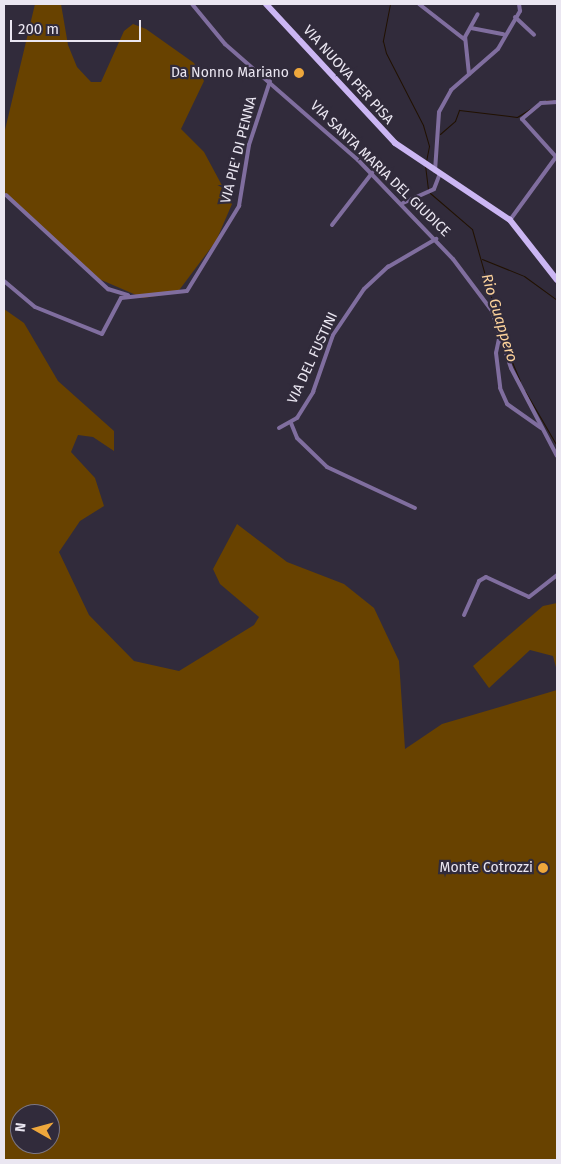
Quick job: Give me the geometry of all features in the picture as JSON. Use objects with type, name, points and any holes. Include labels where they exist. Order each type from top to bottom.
[{"type":"main road","name":"VIA NUOVA PER PISA","points":[[266,4],[388,137],[416,159],[436,171]]},
{"type":"main road","points":[[436,171],[510,220],[557,280]]},
{"type":"street","name":"VIA SANTA MARIA DEL GIUDICE","points":[[192,4],[225,44],[270,80],[403,203],[476,287],[500,334],[541,428],[555,448],[557,456]]},
{"type":"street","points":[[419,4],[464,39]]},
{"type":"street","points":[[403,203],[434,189],[437,116],[451,90],[500,42],[503,34],[515,17],[519,4]]},
{"type":"street","points":[[469,74],[464,39],[478,14]]},
{"type":"street","points":[[515,17],[534,35]]},
{"type":"street","points":[[471,28],[503,34]]},
{"type":"street","name":"VIA PIE' DI PENNA","points":[[130,296],[187,291],[239,206],[249,145],[270,80]]},
{"type":"street","points":[[510,220],[557,157],[522,118],[541,103],[557,102]]},
{"type":"street","points":[[332,225],[372,173]]},
{"type":"street","points":[[6,195],[108,289],[130,296]]},
{"type":"street","name":"VIA DEL FUSTINI","points":[[279,428],[291,423],[313,392],[333,335],[350,306],[378,274],[436,239]]},
{"type":"street","points":[[4,281],[34,307],[102,334],[121,298],[130,296]]},
{"type":"street","points":[[500,334],[496,353],[500,388],[507,404],[541,428]]},
{"type":"street","points":[[291,423],[297,438],[327,467],[415,508]]},
{"type":"street","points":[[464,615],[479,581],[486,577],[529,597],[557,575]]},
{"type":"shaded area","points":[[35,4],[61,4],[68,45],[77,67],[91,82],[101,82],[124,31],[133,24],[146,29],[194,63],[204,81],[181,129],[204,152],[232,204],[216,241],[177,293],[143,298],[99,279],[4,194],[4,134]]},
{"type":"shaded area","points":[[4,309],[24,323],[58,381],[114,431],[114,451],[93,437],[78,435],[71,452],[95,478],[104,506],[80,521],[59,552],[89,615],[134,661],[179,671],[254,625],[259,617],[220,584],[213,569],[237,524],[287,562],[344,584],[374,608],[399,661],[405,749],[442,724],[557,690],[557,1160],[4,1160]]},
{"type":"shaded area","points":[[557,603],[557,671],[553,656],[530,650],[489,688],[473,666],[543,606]]},
{"type":"waterway","name":"Rio Guappero","points":[[390,4],[383,41],[386,53],[423,125],[429,146],[426,161]]},
{"type":"waterway","points":[[546,100],[552,100]]},
{"type":"waterway","points":[[440,134],[455,121],[459,110],[517,117],[536,105]]},
{"type":"waterway","name":"Rio Guappero","points":[[425,165],[428,190]]},
{"type":"waterway","name":"Rio Guappero","points":[[430,193],[472,229],[503,339]]},
{"type":"waterway","points":[[482,259],[524,276],[557,300]]},
{"type":"waterway","name":"Rio Guappero","points":[[504,343],[520,381]]},
{"type":"waterway","name":"Rio Guappero","points":[[525,391],[557,446]]},
{"type":"place","name":"Da Nonno Mariano","points":[[299,73]]},
{"type":"place","name":"Monte Cotrozzi","points":[[543,868]]}]
